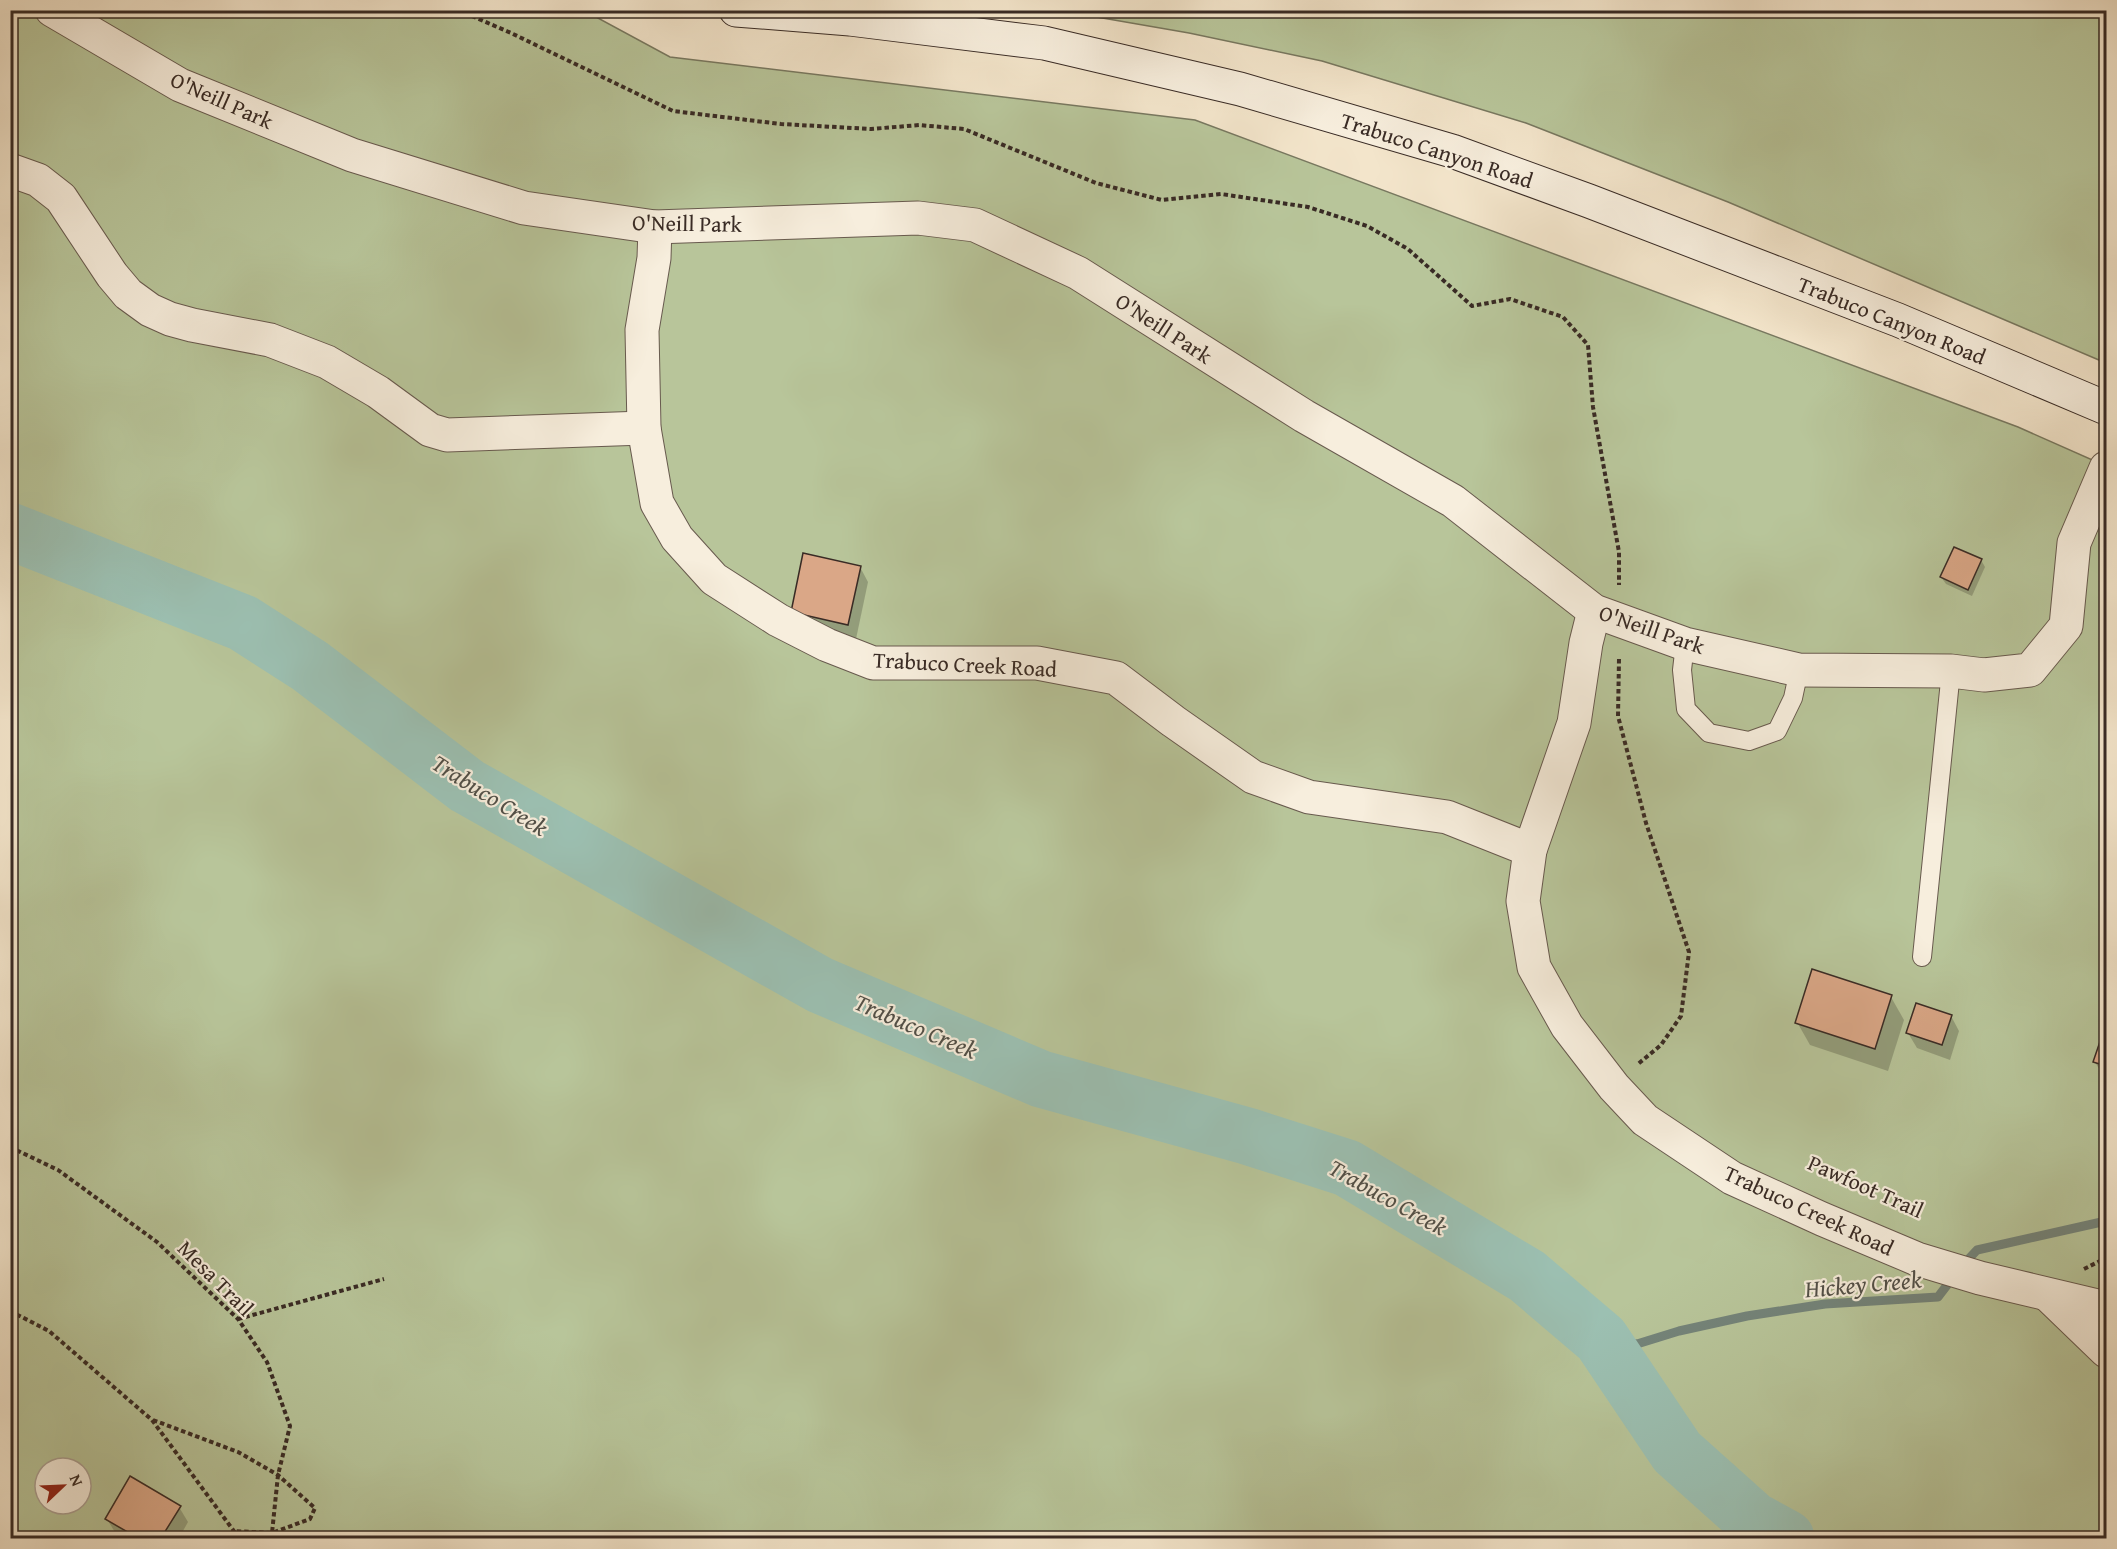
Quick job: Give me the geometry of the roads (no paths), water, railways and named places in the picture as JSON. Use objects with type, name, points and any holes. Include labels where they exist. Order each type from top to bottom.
[{"type":"street","name":"O'Neill Park","points":[[51,10],[180,85],[352,155],[524,208],[655,226],[918,218],[975,225],[1078,273],[1304,416],[1453,501],[1594,611],[1684,644],[1799,670],[1951,671],[1983,675],[2030,670],[2066,626],[2074,543],[2106,468]]},
{"type":"street","name":"Trabuco Canyon Road","points":[[736,10],[850,19],[1044,43],[1273,99],[1452,151],[1898,320],[2106,408]]},
{"type":"street","points":[[10,170],[38,180],[61,198],[112,275],[128,294],[150,310],[170,320],[270,340],[327,362],[378,392],[430,430],[447,435],[644,428]]},
{"type":"street","name":"Trabuco Creek Road","points":[[655,226],[654,258],[642,330],[644,428],[657,503],[677,538],[714,579],[777,620],[827,645],[873,663],[1037,663],[1116,678],[1253,777],[1309,797],[1447,817],[1530,850]]},
{"type":"street","name":"Trabuco Creek Road","points":[[1594,611],[1586,643],[1574,723],[1530,850],[1523,901],[1534,967],[1567,1026],[1614,1087],[1645,1120],[1732,1178],[1917,1259],[2049,1296]]},
{"type":"street","points":[[2049,1296],[2106,1308]]},
{"type":"street","points":[[2049,1296],[2106,1351]]},
{"type":"lane","points":[[1684,644],[1682,670],[1686,709],[1709,733],[1749,741],[1777,731],[1793,698],[1799,670]]},
{"type":"lane","points":[[1922,957],[1951,671]]},
{"type":"waterway","name":"Trabuco Creek","points":[[10,531],[243,623],[310,666],[467,786],[820,985],[1041,1079],[1247,1136],[1347,1168],[1527,1276],[1601,1339],[1677,1452],[1753,1520],[1786,1538]]},
{"type":"waterway","name":"Hickey Creek","points":[[1963,1265],[1977,1250],[2106,1221]]},
{"type":"waterway","name":"Hickey Creek","points":[[1601,1339],[1637,1344],[1679,1331],[1747,1316],[1825,1304],[1938,1297],[1954,1276]]}]
